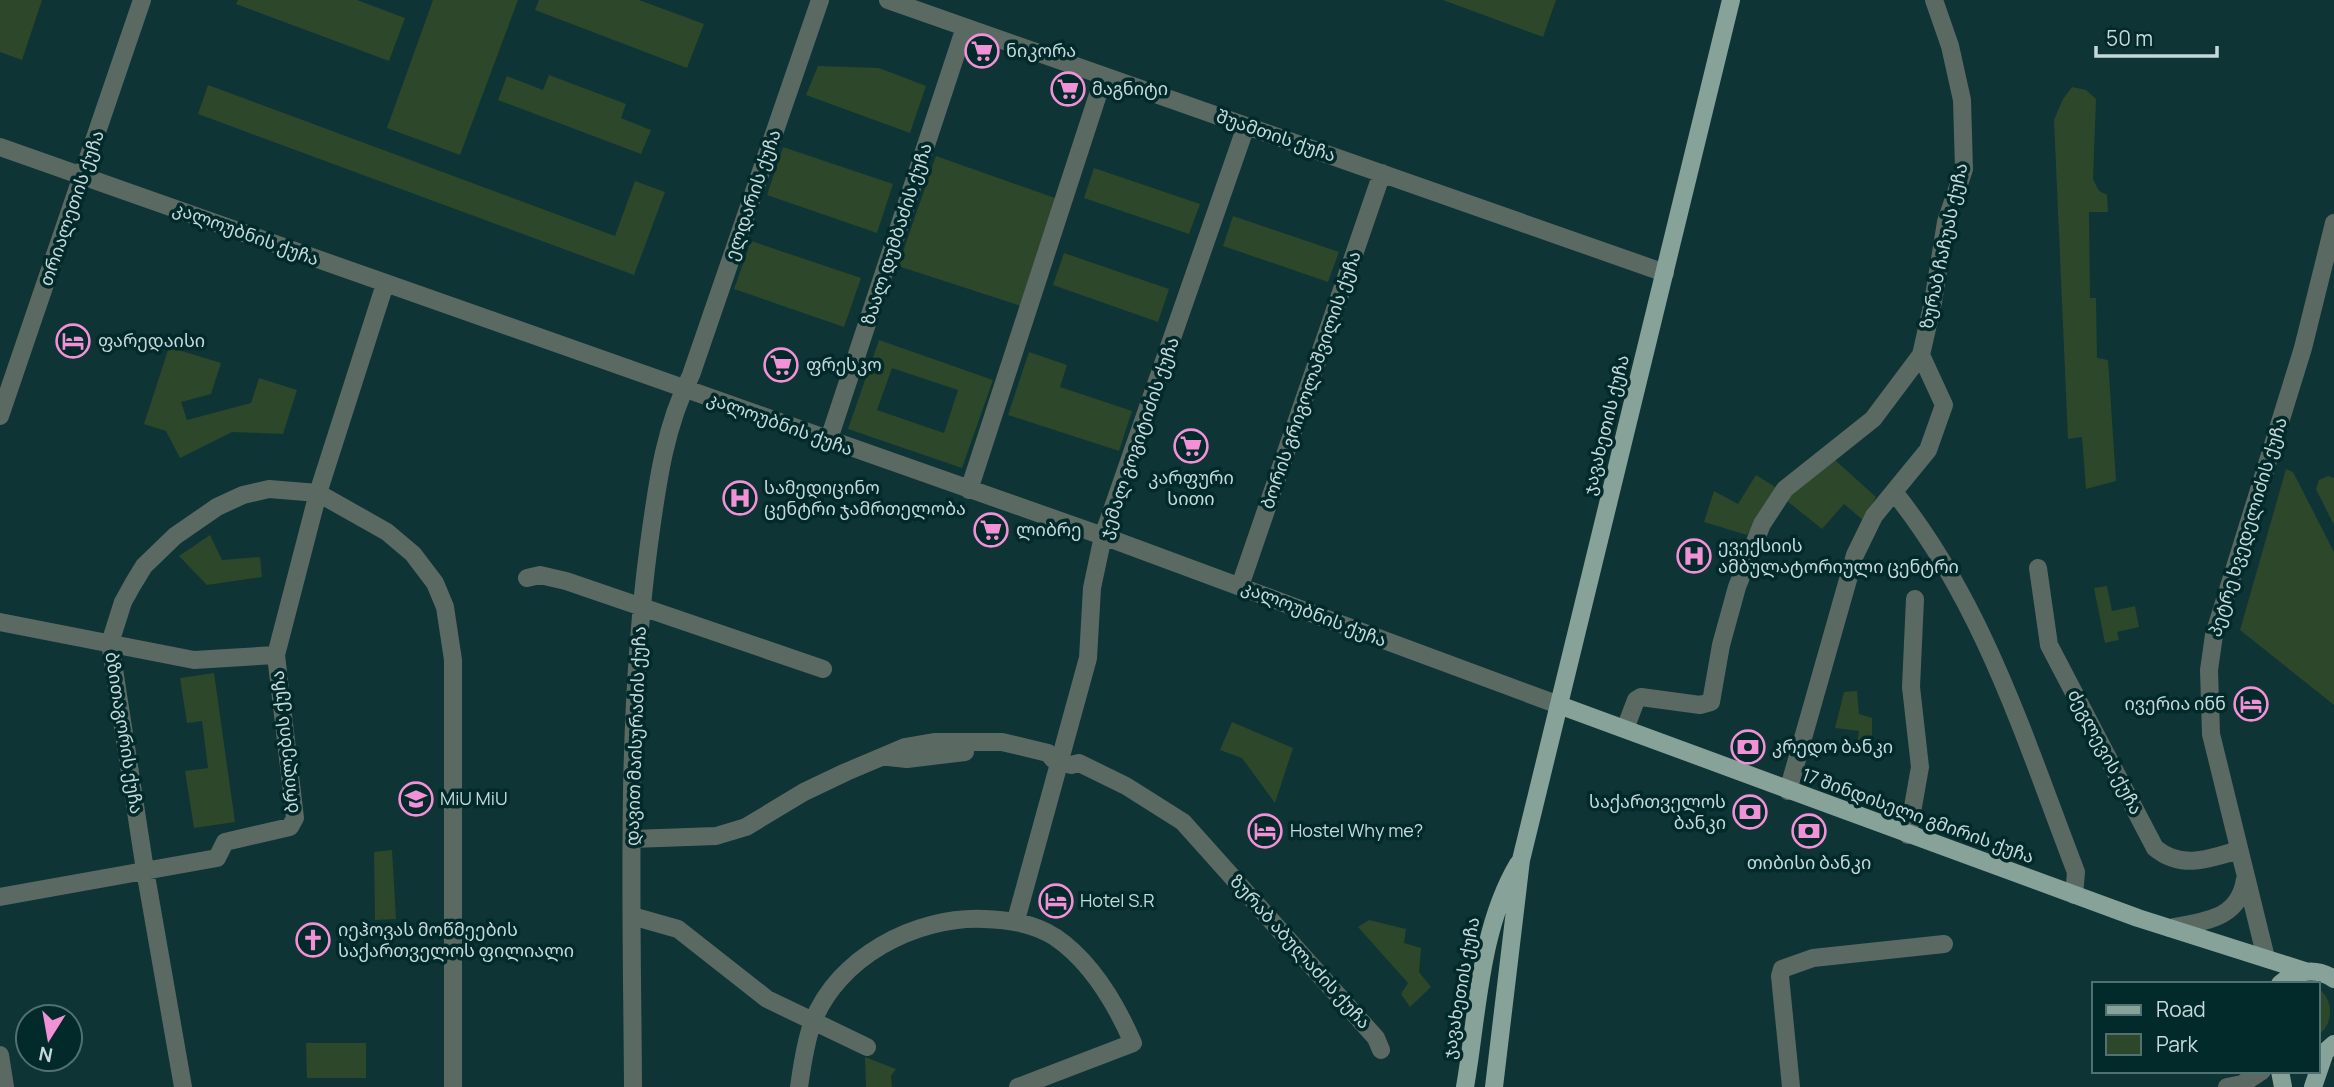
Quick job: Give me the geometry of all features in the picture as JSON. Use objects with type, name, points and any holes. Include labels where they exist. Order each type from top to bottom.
[{"type":"main road","name":"ჯავახეთის ქუჩა","points":[[1494,1087],[1521,860],[1731,0]]},
{"type":"main road","name":"17 შინდისელი გმირის ქუჩა","points":[[1559,705],[2074,895],[2305,971],[2332,977]]},
{"type":"main road","name":"ჯავახეთის ქუჩა","points":[[1465,1087],[1488,944],[1501,893],[1521,860]]},
{"type":"main road","points":[[2266,958],[2269,982]]},
{"type":"main road","points":[[2284,982],[2305,971]]},
{"type":"main road","points":[[2320,1067],[2326,1050]]},
{"type":"street","name":"თრიალეთის ქუჩა","points":[[0,416],[142,0]]},
{"type":"street","name":"ელდარის ქუჩა","points":[[683,390],[820,0]]},
{"type":"street","name":"შუამთის ქუჩა","points":[[888,0],[1665,273]]},
{"type":"street","name":"ზურაბ ჩაჩუას ქუჩა","points":[[1921,355],[1933,302],[1945,222],[1964,169],[1962,100],[1951,46],[1934,0]]},
{"type":"street","name":"ზაალ დუმბაძის ქუჩა","points":[[828,442],[965,27]]},
{"type":"street","points":[[968,490],[1104,76]]},
{"type":"street","name":"ჯემალ გოგიტიძის ქუჩა","points":[[1016,920],[1062,762],[1088,658],[1092,588],[1103,536],[1246,126]]},
{"type":"street","name":"კალოუბნის ქუჩა","points":[[0,147],[828,442],[1103,536],[1559,705]]},
{"type":"street","name":"ბორის გრიგოლაშვილის ქუჩა","points":[[1240,586],[1382,173]]},
{"type":"street","name":"პეტრე ხვედელიძის ქუჩა","points":[[2266,958],[2211,734],[2209,670],[2214,635],[2306,339],[2334,223]]},
{"type":"street","name":"ბრილების ქუჩა","points":[[0,897],[217,858],[225,842],[290,827],[295,818],[276,654],[318,493],[385,284]]},
{"type":"street","points":[[1625,729],[1636,700],[1641,697],[1700,705],[1711,702],[1721,645],[1734,598],[1762,524],[1785,489],[1873,419],[1921,355],[1944,405],[1928,450],[1874,516],[1855,555],[1788,791]]},
{"type":"street","name":"დავით მაისურაძის ქუჩა","points":[[633,1087],[632,839],[641,606],[658,475],[674,408],[683,390]]},
{"type":"street","name":"ბზითაგორის ქუჩა","points":[[183,1087],[145,870],[110,643],[123,602],[144,566],[175,536],[201,517],[243,495],[269,489],[318,493],[387,532],[413,554],[435,583],[445,607],[453,660],[453,1087]]},
{"type":"street","points":[[1894,492],[1920,524],[1955,582],[2007,685],[2076,872],[2074,895]]},
{"type":"street","name":"ძეგლევის ქუჩა","points":[[2038,568],[2049,645],[2155,848],[2166,857],[2182,863],[2239,850]]},
{"type":"street","points":[[527,578],[540,575],[554,577],[823,670]]},
{"type":"street","points":[[1908,835],[1920,767],[1911,687],[1914,599]]},
{"type":"street","points":[[0,622],[194,660],[276,654]]},
{"type":"street","name":"ზურაბ აბულაძის ქუჩა","points":[[632,839],[716,836],[746,827],[804,792],[905,747],[967,741],[1002,742],[1048,753],[1074,771],[1180,828],[1369,1041],[1381,1050],[1376,1038],[1183,822],[1126,786],[1079,763],[1062,762]]},
{"type":"street","points":[[2170,928],[2226,914],[2242,897],[2245,876]]},
{"type":"street","points":[[632,916],[686,934],[767,999],[867,1047]]},
{"type":"street","points":[[799,1087],[813,1022],[835,985],[889,940],[924,925],[960,918],[1016,920],[1054,937],[1080,960],[1119,1012],[1133,1043],[1018,1087]]},
{"type":"street","points":[[1791,1087],[1780,976],[1782,969],[1813,958],[1944,944]]},
{"type":"street","points":[[0,1055],[5,1087]]},
{"type":"street","points":[[2227,1087],[2242,1084],[2259,1073]]},
{"type":"green space","points":[[0,0],[42,0],[22,60],[0,52]]},
{"type":"green space","points":[[238,0],[357,0],[405,18],[389,61],[236,4]]},
{"type":"green space","points":[[433,0],[518,0],[460,155],[387,128]]},
{"type":"green space","points":[[539,0],[639,0],[704,24],[687,68],[535,10]]},
{"type":"green space","points":[[1443,0],[1556,0],[1543,37]]},
{"type":"green space","points":[[818,66],[879,68],[926,86],[910,133],[806,95]]},
{"type":"green space","points":[[549,75],[626,104],[621,118],[651,130],[641,154],[498,100],[507,76],[543,90]]},
{"type":"green space","points":[[208,85],[615,236],[635,181],[665,192],[634,275],[198,114]]},
{"type":"green space","points":[[2072,87],[2086,90],[2096,99],[2093,179],[2099,191],[2107,195],[2108,212],[2089,212],[2090,298],[2096,298],[2097,358],[2108,360],[2116,481],[2086,489],[2082,437],[2068,439],[2054,120],[2063,99]]},
{"type":"green space","points":[[783,147],[893,184],[877,233],[767,195]]},
{"type":"green space","points":[[936,156],[1058,199],[1021,306],[898,266]]},
{"type":"green space","points":[[1094,168],[1200,204],[1189,234],[1084,198]]},
{"type":"green space","points":[[1233,216],[1339,252],[1328,282],[1223,246]]},
{"type":"green space","points":[[751,241],[861,278],[844,327],[734,289]]},
{"type":"green space","points":[[1064,253],[1169,289],[1158,322],[1053,285]]},
{"type":"green space","points":[[879,340],[993,380],[962,468],[848,429]],"holes":[[[892,368],[958,390],[944,433],[877,410]]]},
{"type":"green space","points":[[169,347],[221,363],[211,394],[181,402],[187,420],[251,403],[259,378],[297,390],[283,434],[232,432],[180,458],[166,431],[144,424]]},
{"type":"green space","points":[[1029,352],[1067,365],[1060,387],[1132,411],[1119,451],[1008,415]]},
{"type":"green space","points":[[1835,460],[1876,497],[1863,520],[1844,504],[1822,529],[1787,501],[1795,488]]},
{"type":"green space","points":[[2286,469],[2293,472],[2334,552],[2334,705],[2240,630]]},
{"type":"green space","points":[[1756,475],[1777,488],[1747,535],[1704,522],[1714,491],[1738,504]]},
{"type":"green space","points":[[2328,476],[2334,478],[2334,525],[2316,489],[2319,480]]},
{"type":"green space","points":[[210,535],[222,560],[260,557],[262,577],[207,585],[179,556]]},
{"type":"green space","points":[[2107,586],[2112,611],[2135,606],[2139,627],[2117,632],[2119,640],[2105,643],[2094,588]]},
{"type":"green space","points":[[214,673],[235,822],[194,828],[185,771],[208,768],[202,721],[187,723],[180,678]]},
{"type":"green space","points":[[1857,691],[1859,714],[1872,718],[1872,748],[1856,748],[1859,731],[1835,728],[1844,692]]},
{"type":"green space","points":[[1232,722],[1293,748],[1275,803],[1242,758],[1220,750]]},
{"type":"green space","points":[[392,850],[396,919],[375,920],[374,852]]},
{"type":"green space","points":[[1369,920],[1406,929],[1404,943],[1421,948],[1419,972],[1431,987],[1410,1007],[1401,994],[1408,983],[1358,927]]},
{"type":"green space","points":[[2320,990],[2327,999],[2330,1012],[2320,1033]]},
{"type":"green space","points":[[306,1043],[366,1043],[366,1078],[307,1078]]},
{"type":"green space","points":[[865,1057],[896,1069],[891,1076],[892,1087],[866,1087]]},
{"type":"place","name":"ნიკორა","points":[[982,51]]},
{"type":"place","name":"მაგნიტი","points":[[1068,89]]},
{"type":"place","name":"ფარედაისი","points":[[73,341]]},
{"type":"place","name":"ფრესკო","points":[[781,365]]},
{"type":"place","name":"კარფური სითი","points":[[1191,446]]},
{"type":"place","name":"სამედიცინო ცენტრი ჯამრთელობა","points":[[740,498]]},
{"type":"place","name":"ლიბრე","points":[[991,530]]},
{"type":"place","name":"ევექსიის ამბულატორიული ცენტრი","points":[[1694,556]]},
{"type":"place","name":"ივერია ინნ","points":[[2251,704]]},
{"type":"place","name":"კრედო ბანკი","points":[[1748,747]]},
{"type":"place","name":"MiU MiU","points":[[416,799]]},
{"type":"place","name":"საქართველოს ბანკი","points":[[1750,812]]},
{"type":"place","name":"Hostel Why me?","points":[[1265,831]]},
{"type":"place","name":"თიბისი ბანკი","points":[[1809,831]]},
{"type":"place","name":"Hotel S.R","points":[[1056,901]]},
{"type":"place","name":"იეჰოვას მოწმეების საქართველოს ფილიალი","points":[[313,940]]}]
